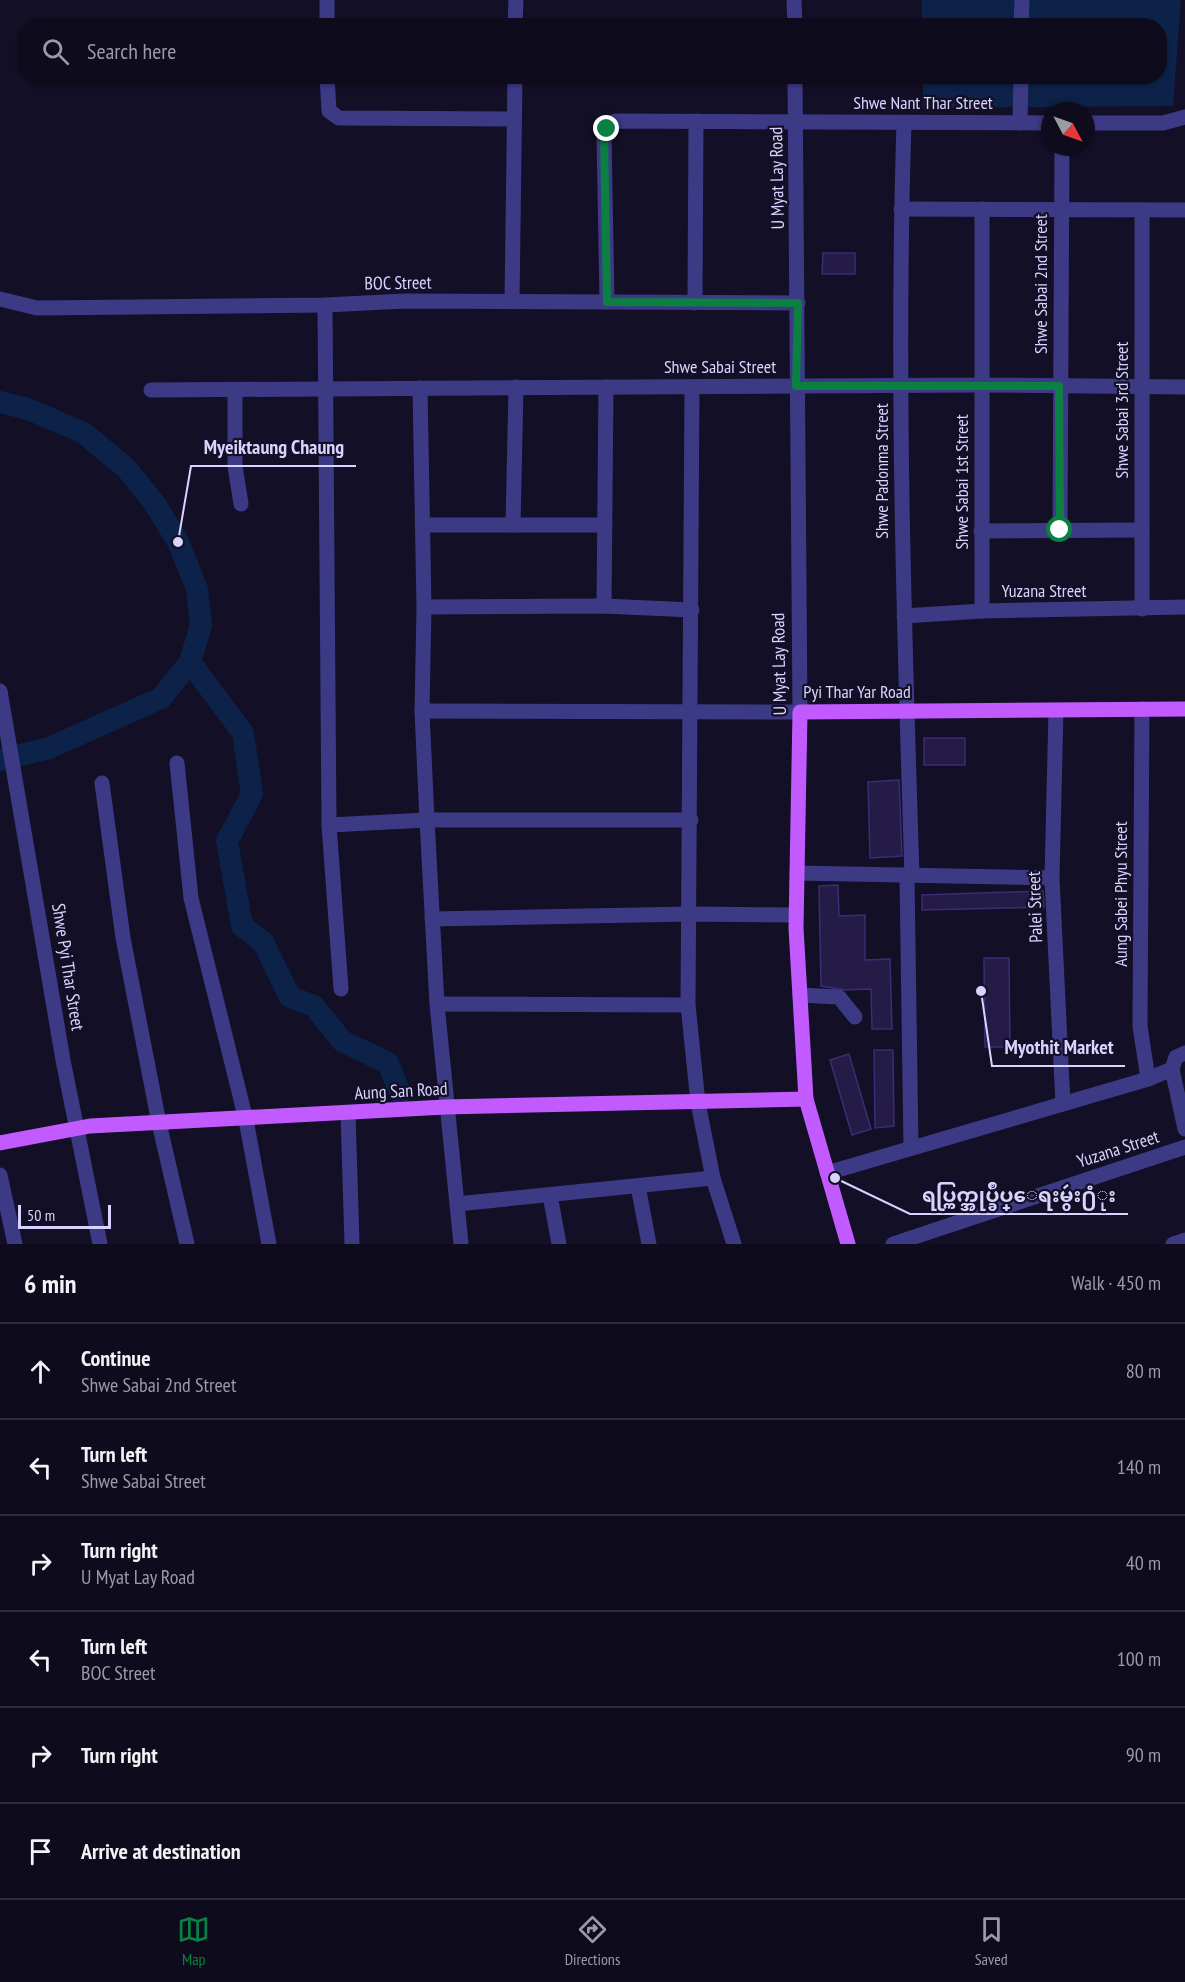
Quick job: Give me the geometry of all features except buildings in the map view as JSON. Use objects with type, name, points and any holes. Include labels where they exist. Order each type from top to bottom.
[{"type":"main road","name":"Pyi Thar Yar Road","points":[[800,711],[1185,709]]},
{"type":"main road","name":"U Myat Lay Road","points":[[800,711],[796,915],[806,1099],[848,1244]]},
{"type":"main road","name":"Aung San Road","points":[[0,1143],[76,1128],[445,1107],[806,1099]]},
{"type":"street","points":[[327,0],[327,18]]},
{"type":"street","points":[[515,18],[516,0]]},
{"type":"street","points":[[794,0],[795,18]]},
{"type":"street","points":[[1022,0],[1022,18]]},
{"type":"street","points":[[327,84],[329,111],[339,118],[514,119]]},
{"type":"street","points":[[512,302],[515,84]]},
{"type":"street","name":"U Myat Lay Road","points":[[795,84],[800,711]]},
{"type":"street","points":[[1020,123],[1021,84]]},
{"type":"street","points":[[1095,123],[1163,123],[1185,116]]},
{"type":"street","name":"Shwe Nant Thar Street","points":[[607,302],[604,135],[615,121],[1041,123]]},
{"type":"street","points":[[694,303],[696,121]]},
{"type":"street","name":"Shwe Padonma Street","points":[[904,123],[901,209],[902,387],[910,876],[911,1148]]},
{"type":"street","name":"Shwe Sabai 2nd Street","points":[[1060,530],[1062,156]]},
{"type":"street","points":[[901,209],[1185,210]]},
{"type":"street","name":"Shwe Sabai 1st Street","points":[[982,209],[982,611]]},
{"type":"street","name":"Shwe Sabai 3rd Street","points":[[1142,210],[1140,387],[1142,609]]},
{"type":"street","name":"BOC Street","points":[[0,299],[37,308],[325,305],[405,301],[798,303]]},
{"type":"street","points":[[325,305],[326,684],[329,825],[341,989]]},
{"type":"street","name":"Shwe Sabai Street","points":[[151,390],[981,385],[1185,387]]},
{"type":"street","points":[[513,525],[516,387]]},
{"type":"street","points":[[604,606],[606,387]]},
{"type":"street","points":[[692,387],[692,710],[688,1005],[698,1103],[713,1178],[734,1244]]},
{"type":"street","points":[[420,388],[424,607],[422,711],[427,820],[445,1107],[461,1244]]},
{"type":"street","points":[[235,390],[235,466],[241,504]]},
{"type":"street","points":[[422,525],[605,525]]},
{"type":"street","points":[[981,531],[1142,530]]},
{"type":"street","points":[[424,607],[604,606],[692,609]]},
{"type":"street","name":"Yuzana Street","points":[[904,616],[982,611],[1185,607]]},
{"type":"street","name":"Shwe Pyi Thar Street","points":[[0,691],[76,1128],[100,1244]]},
{"type":"street","name":"Aung Sabei Phyu Street","points":[[1142,709],[1140,1026],[1148,1079]]},
{"type":"street","name":"Palei Street","points":[[1056,710],[1052,879],[1063,1104]]},
{"type":"street","name":"Pyi Thar Yar Road","points":[[422,711],[800,711]]},
{"type":"street","points":[[177,763],[191,898],[246,1120],[269,1244]]},
{"type":"street","points":[[102,783],[123,938],[159,1123],[187,1244]]},
{"type":"street","points":[[329,825],[427,820],[691,819]]},
{"type":"street","points":[[797,873],[1052,879]]},
{"type":"street","points":[[432,919],[689,914],[796,915]]},
{"type":"street","points":[[800,995],[839,996],[855,1017]]},
{"type":"street","points":[[437,1004],[688,1005]]},
{"type":"street","points":[[1185,1053],[1176,1057],[1172,1069],[1185,1129]]},
{"type":"street","points":[[827,1173],[1148,1079],[1172,1069]]},
{"type":"street","points":[[348,1113],[352,1244]]},
{"type":"street","name":"Yuzana Street","points":[[893,1244],[1185,1147]]},
{"type":"street","points":[[0,1176],[15,1244]]},
{"type":"street","points":[[457,1204],[713,1178]]},
{"type":"street","points":[[638,1186],[649,1244]]},
{"type":"street","points":[[550,1195],[559,1244]]},
{"type":"street","points":[[1173,1244],[1185,1240]]},
{"type":"water","points":[[922,0],[1181,0],[1173,106],[1095,107],[1095,102],[1041,102],[1041,107],[923,108],[923,84],[1167,84],[1167,18],[922,18]]},
{"type":"waterway","points":[[0,402],[28,409],[84,433],[127,469],[155,504],[178,542],[197,589],[201,625],[190,662],[161,698],[49,748],[0,760]]},
{"type":"waterway","points":[[190,662],[243,733],[252,794],[227,841],[242,926],[263,942],[290,997],[314,1006],[342,1041],[388,1063],[400,1093]]},
{"type":"place","name":"Myeiktaung Chaung","points":[[178,542]]},
{"type":"place","name":"Myothit Market","points":[[981,991]]},
{"type":"place","name":"ရပ္ကြက္အုပ္ခ်ဳပ္ေရးမွဴး႐ံုး","points":[[835,1178]]},
{"type":"route","points":[[607,129],[604,135],[607,302],[798,303],[796,386],[1059,386],[1060,530]]}]
